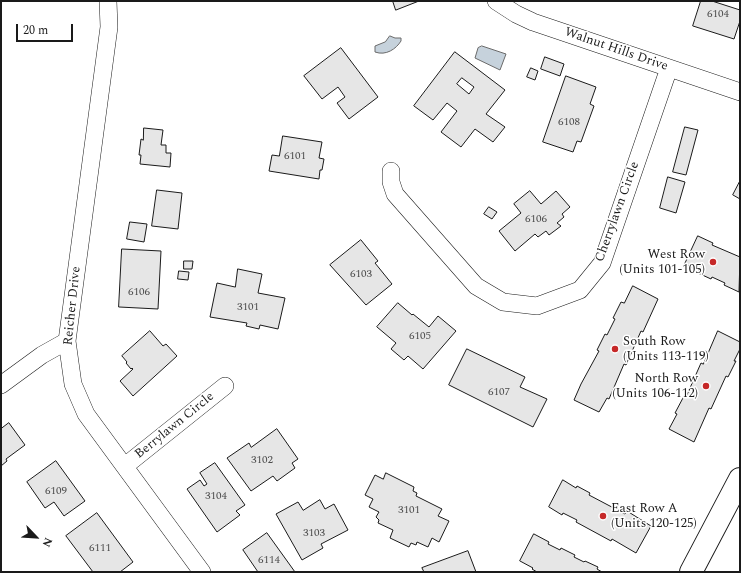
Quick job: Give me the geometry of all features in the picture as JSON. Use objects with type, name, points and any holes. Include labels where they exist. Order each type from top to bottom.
[{"type":"main road","points":[[691,572],[740,479]]},
{"type":"street","name":"Reicher Drive","points":[[108,1],[108,26],[67,341],[73,384],[86,414],[202,572]]},
{"type":"street","name":"Walnut Hills Drive","points":[[496,1],[516,14],[533,22],[740,92]]},
{"type":"street","name":"Cherrylawn Circle","points":[[391,171],[391,182],[396,194],[476,286],[503,302],[537,306],[580,290],[602,263],[669,68]]},
{"type":"street","points":[[1,386],[42,356],[67,341]]},
{"type":"street","name":"Berrylawn Circle","points":[[125,466],[225,386]]},
{"type":"shaded area","points":[[390,36],[401,38],[401,41],[390,51],[383,53],[375,52],[375,46],[385,42]]},
{"type":"shaded area","points":[[482,46],[506,54],[500,70],[475,58],[478,48]]},
{"type":"building","points":[[393,1],[419,1],[396,10]]},
{"type":"building","points":[[701,1],[712,1],[740,10],[740,21],[734,39],[693,26]]},
{"type":"building","points":[[341,48],[378,97],[349,119],[337,103],[345,97],[338,87],[322,99],[304,76]]},
{"type":"building","points":[[455,52],[505,90],[486,114],[505,127],[493,142],[475,129],[461,147],[441,132],[457,111],[447,103],[433,120],[414,106]],"holes":[[[462,78],[474,87],[469,94],[457,84]]]},
{"type":"building","points":[[545,57],[564,64],[560,76],[541,69]]},
{"type":"building","points":[[531,68],[538,71],[535,80],[527,77]]},
{"type":"building","points":[[566,76],[596,87],[590,104],[594,106],[581,142],[577,141],[573,152],[543,142]]},
{"type":"building","points":[[685,127],[698,130],[686,175],[673,172]]},
{"type":"building","points":[[144,128],[163,130],[161,145],[166,145],[166,153],[171,153],[170,167],[140,164],[141,155],[139,155],[141,139],[143,140]]},
{"type":"building","points":[[283,136],[322,142],[319,158],[324,159],[322,170],[320,170],[319,179],[269,171],[272,155],[279,156]]},
{"type":"building","points":[[668,177],[685,182],[676,213],[660,208]]},
{"type":"building","points":[[740,181],[740,199],[733,195]]},
{"type":"building","points":[[157,190],[182,193],[178,229],[152,226]]},
{"type":"building","points":[[530,191],[541,204],[556,191],[570,207],[562,214],[564,217],[557,223],[561,226],[549,235],[546,231],[538,237],[535,234],[515,251],[499,231],[521,213],[514,204]]},
{"type":"building","points":[[489,207],[497,212],[492,219],[484,214]]},
{"type":"building","points":[[130,222],[147,224],[144,242],[127,239]]},
{"type":"building","name":"West Row (Units 101-105)","points":[[698,236],[713,243],[712,245],[740,257],[739,292],[724,285],[725,283],[698,273],[699,271],[685,264]]},
{"type":"building","points":[[361,240],[378,261],[375,263],[392,284],[366,305],[330,265]]},
{"type":"building","points":[[122,249],[161,251],[158,309],[119,307]]},
{"type":"building","points":[[184,261],[193,261],[192,269],[184,269]]},
{"type":"building","points":[[238,269],[262,274],[258,293],[285,298],[278,329],[260,325],[259,329],[246,326],[247,323],[210,317],[217,283],[235,287]]},
{"type":"building","points":[[179,271],[189,272],[188,280],[178,279]]},
{"type":"building","name":"South Row (Units 113-119)","points":[[633,286],[658,299],[643,332],[641,331],[626,365],[624,364],[609,399],[607,398],[599,412],[574,400],[599,351],[597,350],[605,334],[607,335],[615,319],[613,318],[621,302],[624,303]]},
{"type":"building","points":[[398,303],[429,327],[438,316],[456,331],[423,369],[408,356],[404,360],[391,349],[396,343],[377,327]]},
{"type":"building","points":[[150,331],[163,346],[166,344],[177,356],[133,396],[120,381],[133,369],[131,369],[122,356]]},
{"type":"building","name":"North Row (Units 106-112)","points":[[718,331],[740,342],[740,349],[734,361],[736,361],[728,377],[726,376],[711,409],[709,408],[694,442],[669,429],[677,414],[675,413],[684,396],[686,397],[701,363],[703,364]]},
{"type":"building","points":[[467,349],[525,377],[520,387],[547,399],[533,427],[449,385]]},
{"type":"building","points":[[9,423],[25,445],[6,459],[7,461],[1,466],[1,429]]},
{"type":"building","points":[[277,429],[298,459],[292,463],[295,468],[277,481],[273,476],[251,491],[227,458],[249,443],[251,447]]},
{"type":"building","points":[[56,461],[85,501],[64,516],[54,502],[45,508],[27,482]]},
{"type":"building","points":[[215,463],[245,505],[236,511],[240,515],[217,532],[187,489],[200,480],[204,486],[207,484],[200,473]]},
{"type":"building","points":[[386,473],[414,487],[413,491],[417,493],[416,496],[442,509],[438,516],[449,521],[439,542],[432,538],[428,547],[417,542],[416,545],[411,543],[409,547],[390,538],[393,530],[378,523],[379,520],[376,517],[379,512],[369,507],[373,499],[365,495],[375,475],[383,479]]},
{"type":"building","name":"East Row A (Units 120-125)","points":[[563,480],[576,488],[577,486],[590,493],[589,495],[625,514],[627,511],[651,526],[636,553],[612,539],[611,541],[576,522],[577,520],[563,513],[562,515],[549,507]]},
{"type":"building","points":[[320,500],[325,509],[334,504],[348,530],[321,544],[323,548],[302,560],[276,514],[298,502],[303,510]]},
{"type":"building","points":[[97,513],[133,562],[120,572],[93,572],[66,536]]},
{"type":"building","points":[[267,533],[295,572],[258,572],[243,550]]},
{"type":"building","points":[[534,534],[549,542],[548,544],[560,550],[561,548],[575,555],[574,557],[598,567],[597,569],[602,572],[537,572],[520,561]]},
{"type":"building","points":[[468,551],[476,572],[424,572],[422,568]]},
{"type":"place","name":"West Row (Units 101-105)","points":[[713,262]]},
{"type":"place","name":"South Row (Units 113-119)","points":[[615,349]]},
{"type":"place","name":"North Row (Units 106-112)","points":[[706,386]]},
{"type":"place","name":"East Row A (Units 120-125)","points":[[603,516]]}]
